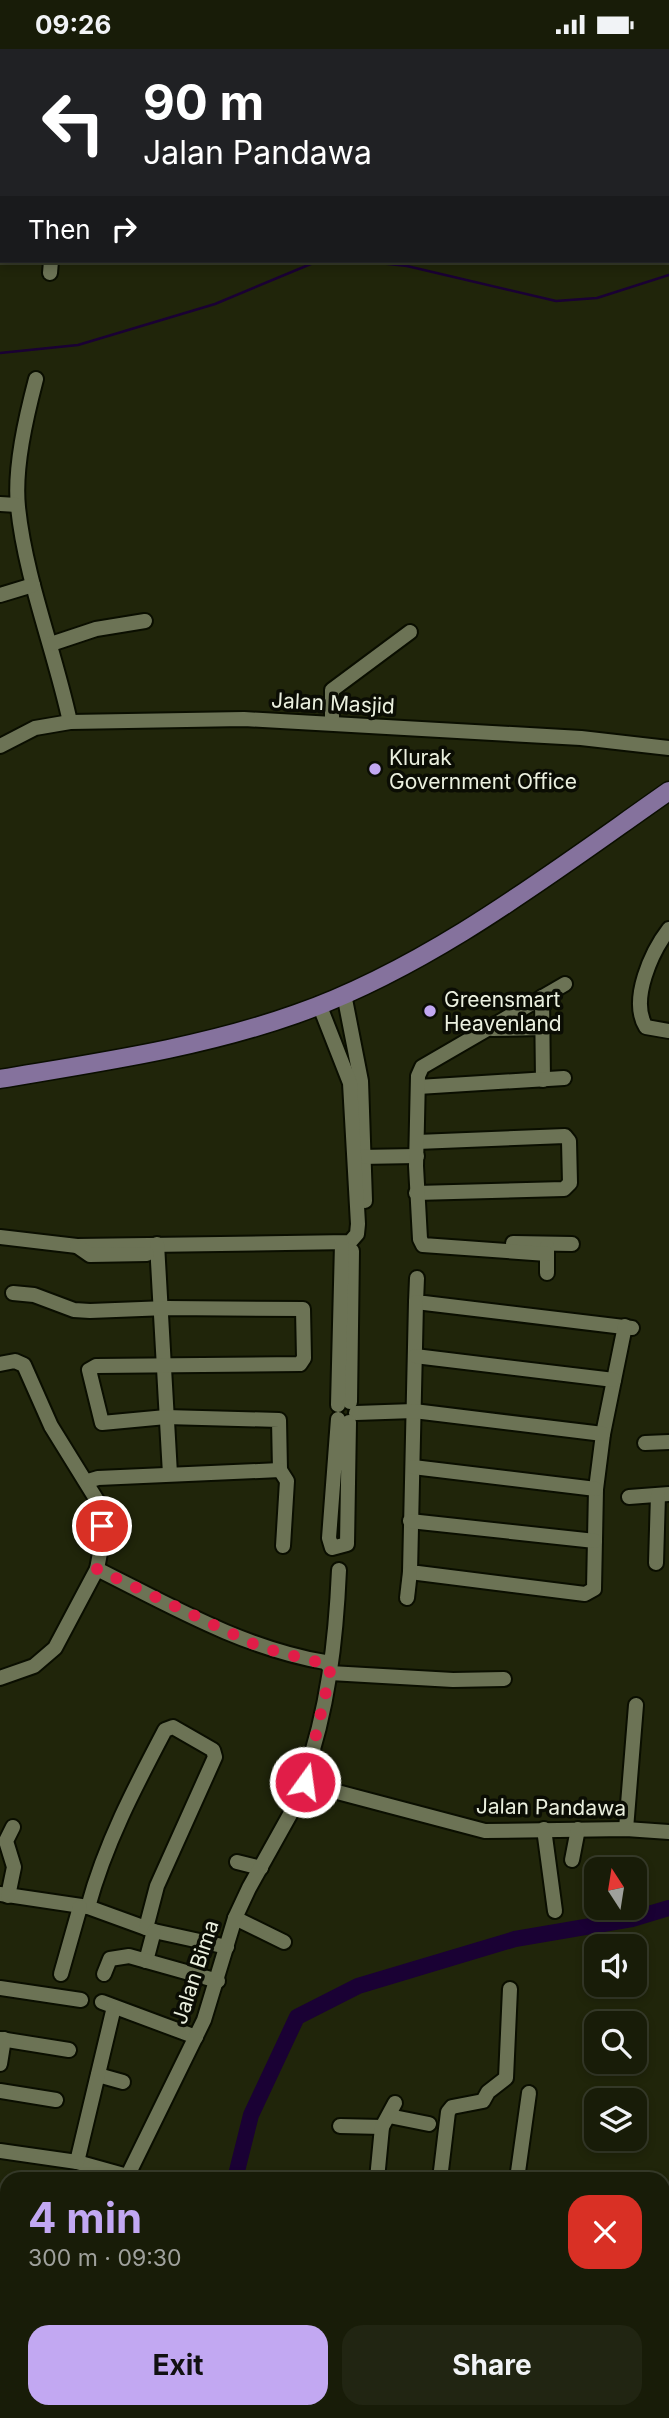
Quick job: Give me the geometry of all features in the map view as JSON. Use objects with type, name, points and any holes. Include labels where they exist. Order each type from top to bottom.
[{"type":"main road","points":[[0,1079],[212,1039],[298,1014],[344,994],[468,927],[669,791]]},
{"type":"street","points":[[36,379],[23,439],[17,505],[33,585],[46,624],[70,722]]},
{"type":"street","points":[[0,504],[17,505]]},
{"type":"street","points":[[0,595],[33,585]]},
{"type":"street","points":[[51,644],[96,629],[145,621]]},
{"type":"street","points":[[331,723],[331,694],[335,687],[410,632]]},
{"type":"street","name":"Jalan Masjid","points":[[0,746],[35,728],[70,722],[244,719],[580,739],[669,748]]},
{"type":"street","points":[[669,929],[649,959],[641,1011],[646,1027],[669,1031]]},
{"type":"street","points":[[565,984],[419,1071],[416,1193],[420,1239],[423,1245],[433,1248],[492,1248],[502,1252],[547,1249],[572,1244]]},
{"type":"street","points":[[0,1237],[77,1247],[90,1255],[137,1249],[361,1246],[365,1238],[356,1082],[351,1061],[355,1039],[344,994]]},
{"type":"street","points":[[542,997],[543,1080]]},
{"type":"street","points":[[319,1004],[336,1045],[351,1061]]},
{"type":"street","points":[[488,1029],[543,1028]]},
{"type":"street","points":[[336,1045],[355,1039]]},
{"type":"street","points":[[449,1052],[449,1083]]},
{"type":"street","points":[[418,1087],[564,1078]]},
{"type":"street","points":[[360,1162],[565,1136],[569,1141],[570,1183],[564,1189],[416,1193]]},
{"type":"street","points":[[346,1412],[331,1519],[329,1544],[335,1548],[347,1544],[347,1247]]},
{"type":"street","points":[[162,1249],[164,1364],[170,1473]]},
{"type":"street","points":[[547,1249],[547,1273]]},
{"type":"street","points":[[407,1598],[410,1572],[417,1279]]},
{"type":"street","points":[[13,1293],[34,1295],[82,1311],[301,1308],[304,1312],[304,1358],[300,1364],[164,1364],[92,1367],[89,1371],[101,1422],[166,1417],[279,1420],[280,1470],[287,1481],[282,1546]]},
{"type":"street","points":[[410,1572],[588,1594],[594,1589],[596,1489],[603,1434],[628,1327],[416,1302]]},
{"type":"street","points":[[415,1356],[614,1380]]},
{"type":"street","points":[[0,1364],[15,1361],[24,1365],[51,1426],[88,1481],[98,1502],[102,1526],[97,1569],[48,1656],[23,1671],[0,1678]]},
{"type":"street","points":[[346,1412],[414,1411],[603,1434]]},
{"type":"street","points":[[645,1443],[669,1442]]},
{"type":"street","points":[[413,1467],[596,1489]]},
{"type":"street","points":[[88,1481],[170,1473],[280,1470]]},
{"type":"street","points":[[629,1497],[663,1495],[656,1563]]},
{"type":"street","points":[[331,1519],[347,1519]]},
{"type":"street","points":[[410,1521],[595,1541]]},
{"type":"street","points":[[97,1569],[223,1632],[260,1647],[325,1663],[330,1670],[453,1680],[503,1679]]},
{"type":"street","points":[[307,1784],[304,1777],[312,1754],[330,1670],[339,1570]]},
{"type":"street","points":[[626,1829],[636,1705]]},
{"type":"street","points":[[61,1974],[84,1907],[121,1818],[165,1730],[173,1727],[213,1751],[215,1757],[157,1886],[146,1961]]},
{"type":"street","name":"Jalan Pandawa","points":[[307,1784],[469,1828],[506,1831],[626,1829],[669,1832]]},
{"type":"street","name":"Jalan Bima","points":[[137,2172],[218,1981],[235,1918],[307,1784]]},
{"type":"street","points":[[13,1826],[6,1841],[14,1867],[4,1895],[84,1907],[150,1929],[228,1947]]},
{"type":"street","points":[[544,1829],[555,1910]]},
{"type":"street","points":[[572,1860],[578,1829]]},
{"type":"street","points":[[237,1862],[261,1868]]},
{"type":"street","points":[[235,1918],[284,1943]]},
{"type":"street","points":[[104,1974],[113,1958],[130,1956],[218,1981]]},
{"type":"street","points":[[0,1988],[81,2000]]},
{"type":"street","points":[[441,2172],[448,2112],[452,2107],[483,2101],[488,2092],[506,2078],[510,1989]]},
{"type":"street","points":[[77,2162],[97,2075],[108,2004],[196,2037]]},
{"type":"street","points":[[0,2063],[2,2039],[69,2050]]},
{"type":"street","points":[[97,2075],[123,2082]]},
{"type":"street","points":[[0,2091],[56,2100]]},
{"type":"street","points":[[518,2172],[529,2093]]},
{"type":"street","points":[[378,2172],[389,2116]]},
{"type":"street","points":[[340,2126],[389,2116],[429,2124]]},
{"type":"street","points":[[0,2151],[77,2162],[113,2172]]},
{"type":"waterway","points":[[0,353],[78,345],[215,304],[313,263]]},
{"type":"waterway","points":[[379,263],[407,266],[556,301],[597,298],[669,275]]},
{"type":"waterway","points":[[237,2172],[251,2115],[297,2017],[358,1986],[515,1939],[632,1919],[669,1908]]},
{"type":"place","name":"Klurak Government Office","points":[[375,769]]},
{"type":"place","name":"Greensmart Heavenland","points":[[430,1011]]},
{"type":"route","points":[[102,1526],[102,1547],[97,1569],[223,1632],[260,1647],[329,1665],[330,1674],[312,1754],[304,1777],[305,1782]]}]
